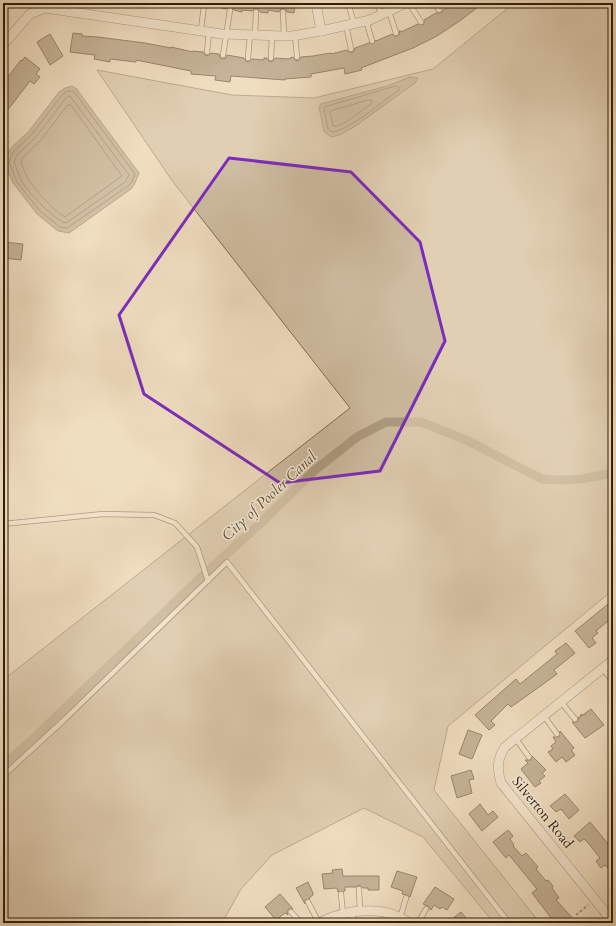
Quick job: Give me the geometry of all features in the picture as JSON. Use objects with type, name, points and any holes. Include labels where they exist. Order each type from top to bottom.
[{"type":"street","points":[[316,3],[321,31]]},
{"type":"street","points":[[3,45],[30,14],[44,8],[226,34],[295,36],[366,20],[407,3]]},
{"type":"street","name":"Silverton Road","points":[[613,660],[505,747],[500,755],[498,765],[498,773],[501,783],[613,922]]},
{"type":"street","points":[[319,923],[329,918],[356,911],[386,912],[398,919],[410,923]]},
{"type":"lane","points":[[348,3],[351,49]]},
{"type":"lane","points":[[377,3],[385,13],[396,33]]},
{"type":"lane","points":[[407,3],[421,22]]},
{"type":"lane","points":[[434,3],[439,10]]},
{"type":"lane","points":[[204,5],[207,52]]},
{"type":"lane","points":[[223,54],[230,10]]},
{"type":"lane","points":[[248,58],[256,12]]},
{"type":"lane","points":[[282,12],[284,36]]},
{"type":"lane","points":[[366,20],[372,41]]},
{"type":"lane","points":[[272,36],[272,58]]},
{"type":"lane","points":[[295,36],[297,57]]},
{"type":"lane","points":[[3,524],[103,514],[154,515],[175,523],[197,547],[208,581]]},
{"type":"lane","points":[[3,776],[64,720],[227,562],[510,923]]},
{"type":"lane","points":[[603,669],[613,682]]},
{"type":"lane","points":[[562,702],[575,719]]},
{"type":"lane","points":[[544,716],[557,734]]},
{"type":"lane","points":[[516,739],[529,757]]},
{"type":"lane","points":[[354,923],[360,889]]},
{"type":"lane","points":[[341,894],[343,914]]},
{"type":"lane","points":[[398,919],[406,898]]},
{"type":"lane","points":[[308,902],[319,923]]},
{"type":"lane","points":[[418,923],[426,909]]},
{"type":"lane","points":[[291,912],[301,923]]},
{"type":"path","points":[[576,915],[595,899]]},
{"type":"highlighted area","points":[[229,158],[351,172],[420,242],[445,341],[380,471],[280,483],[144,394],[119,315]]},
{"type":"shaded area","points":[[514,3],[613,3],[613,590],[448,726],[434,790],[540,923],[494,923],[423,837],[364,808],[272,855],[241,889],[222,923],[3,923],[3,680],[350,408],[173,182],[97,70],[232,95],[314,98],[433,69]]},
{"type":"water","points":[[410,77],[418,78],[415,83],[354,127],[340,135],[331,137],[324,131],[319,107],[321,104],[387,86]]},
{"type":"water","points":[[72,86],[77,89],[139,173],[131,189],[69,233],[58,231],[37,214],[13,183],[4,162],[10,149],[29,131],[59,92]]},
{"type":"building","points":[[214,3],[295,3],[294,13],[287,12],[283,8],[279,12],[268,10],[268,13],[260,12],[257,8],[252,11],[242,10],[242,12],[234,10],[231,6],[226,9],[214,6]]},
{"type":"building","points":[[451,3],[483,3],[437,36],[413,48],[361,68],[362,70],[345,74],[344,68],[311,74],[311,77],[285,80],[231,76],[230,82],[215,80],[216,76],[191,74],[191,71],[136,60],[136,62],[110,59],[110,62],[94,59],[95,55],[70,52],[73,33],[82,34],[82,36],[145,43],[193,52],[203,52],[206,56],[211,53],[219,54],[220,58],[223,59],[226,58],[227,55],[244,58],[248,62],[252,59],[264,60],[264,58],[267,58],[270,62],[275,58],[290,59],[293,57],[298,61],[301,57],[331,54],[347,50],[352,53],[355,48],[369,43],[373,44],[376,40],[392,34],[395,37],[400,34],[399,31],[401,32],[418,24],[423,25],[424,20],[436,13],[441,13]]},
{"type":"building","points":[[50,34],[63,56],[50,65],[37,42]]},
{"type":"building","points":[[25,57],[40,69],[36,74],[40,77],[34,84],[30,81],[3,116],[3,83]]},
{"type":"building","points":[[3,242],[23,244],[21,260],[3,258]]},
{"type":"building","points":[[613,600],[613,628],[608,621],[596,631],[598,633],[592,638],[596,643],[589,648],[575,631]]},
{"type":"building","points":[[566,643],[575,653],[554,670],[557,674],[511,707],[508,704],[491,721],[495,725],[489,730],[475,715],[516,679],[520,684],[557,654],[555,651]]},
{"type":"building","points":[[591,709],[604,725],[585,738],[572,722],[577,722],[579,720],[578,717]]},
{"type":"building","points":[[468,730],[482,735],[472,759],[459,754]]},
{"type":"building","points":[[560,731],[574,748],[571,750],[575,755],[566,762],[562,757],[556,762],[548,752],[553,749],[551,746],[556,742],[553,737],[559,737]]},
{"type":"building","points":[[532,756],[546,770],[542,773],[545,776],[539,781],[541,783],[535,787],[521,769],[528,763],[525,760],[531,760]]},
{"type":"building","points":[[471,770],[474,779],[469,780],[472,793],[457,798],[451,776]]},
{"type":"building","points":[[565,794],[579,810],[569,819],[561,809],[556,812],[550,806]]},
{"type":"building","points":[[480,804],[488,815],[493,811],[498,817],[482,831],[469,814]]},
{"type":"building","points":[[590,822],[613,850],[613,874],[605,865],[601,868],[596,861],[600,858],[584,839],[580,842],[574,836]]},
{"type":"building","points":[[508,830],[513,836],[510,839],[514,845],[513,846],[522,856],[526,853],[538,867],[536,869],[546,881],[548,880],[553,886],[552,888],[559,898],[556,900],[577,923],[555,923],[532,893],[537,889],[509,855],[506,858],[493,842]]},
{"type":"building","points":[[342,869],[343,876],[379,876],[379,890],[368,890],[368,888],[363,888],[359,885],[356,887],[345,887],[345,891],[338,892],[337,888],[324,889],[322,874],[333,873],[332,870]]},
{"type":"building","points":[[397,871],[417,877],[410,897],[402,894],[403,891],[391,887]]},
{"type":"building","points":[[308,882],[313,895],[309,898],[310,899],[305,900],[305,904],[296,888]]},
{"type":"building","points":[[435,887],[454,899],[447,910],[442,907],[440,909],[434,905],[431,910],[428,906],[423,904]]},
{"type":"building","points":[[280,894],[293,909],[289,909],[287,911],[288,915],[285,913],[276,920],[265,907]]},
{"type":"building","points":[[461,912],[470,923],[447,923]]},
{"type":"waterway","name":"City of Pooler Canal","points":[[3,766],[201,577],[263,521],[315,470],[357,437],[386,422],[421,422],[468,441],[542,479],[581,479],[613,473]]}]
